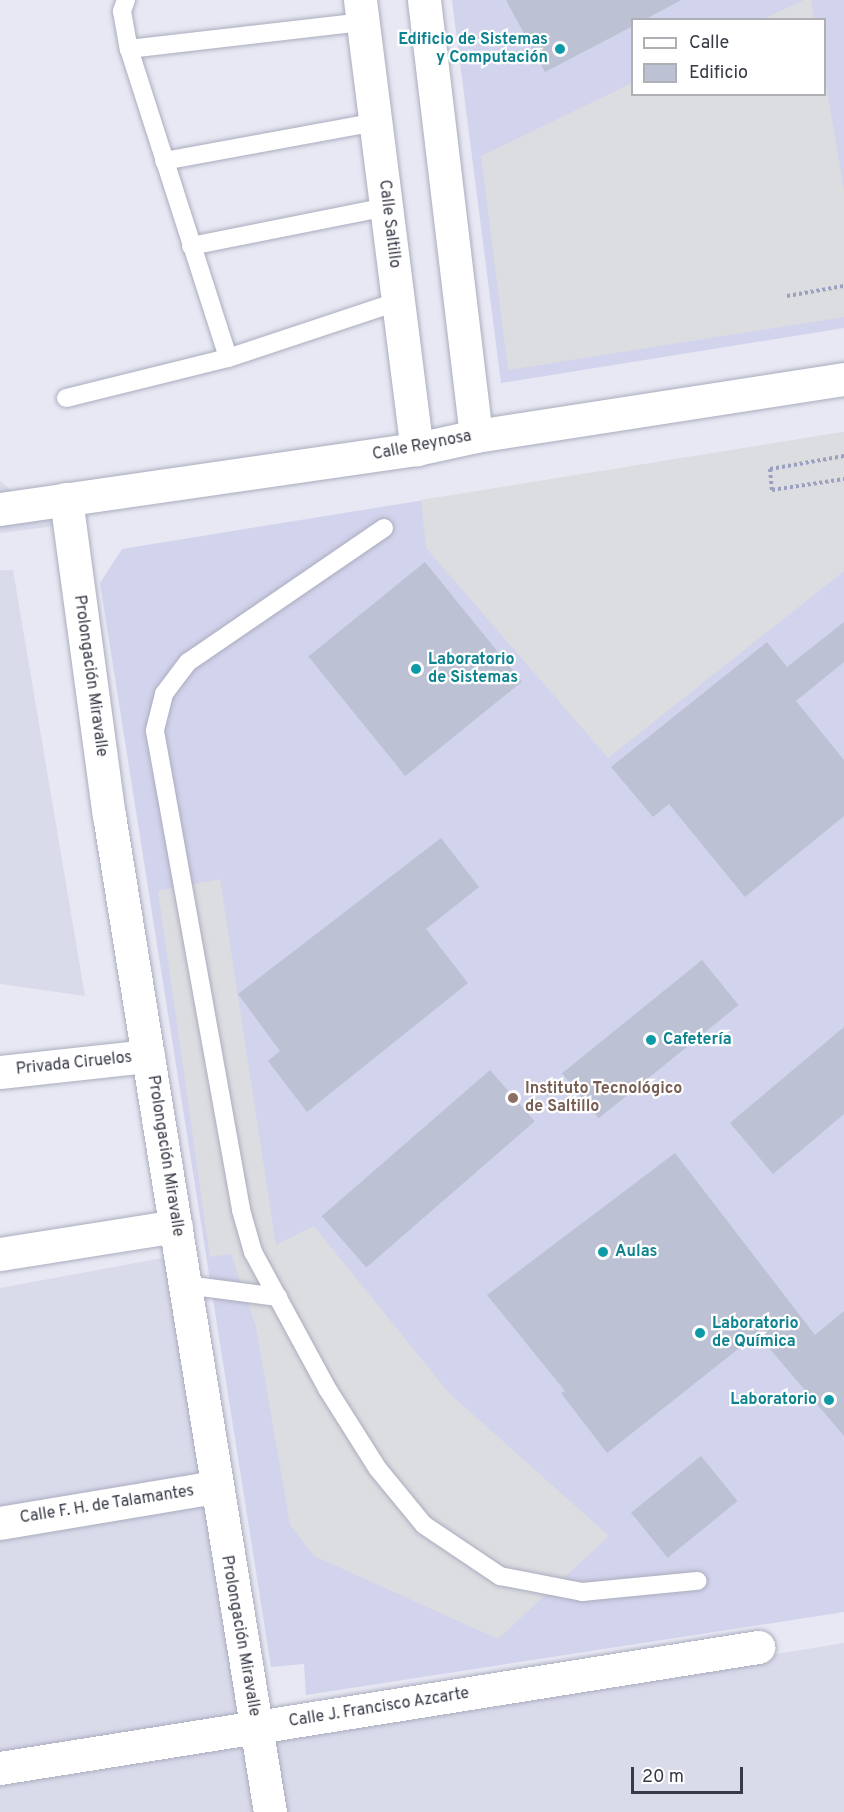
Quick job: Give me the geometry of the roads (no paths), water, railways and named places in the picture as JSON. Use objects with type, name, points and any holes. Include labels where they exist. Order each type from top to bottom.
[{"type":"street","points":[[424,0],[476,436]]},
{"type":"street","name":"Calle Saltillo","points":[[362,11],[417,449]]},
{"type":"street","name":"Calle Reynosa","points":[[0,509],[417,449],[476,436],[844,379]]},
{"type":"street","name":"Prolongación Miravalle","points":[[66,499],[109,815],[186,1286],[215,1487],[270,1812]]},
{"type":"street","name":"Privada Ciruelos","points":[[0,1072],[148,1056]]},
{"type":"street","points":[[0,1254],[176,1226]]},
{"type":"street","name":"Calle F. H. de Talamantes","points":[[0,1522],[215,1487]]},
{"type":"street","name":"Calle J. Francisco Azcarte","points":[[0,1768],[758,1647]]},
{"type":"lane","points":[[126,0],[122,11],[129,49],[228,358]]},
{"type":"lane","points":[[129,49],[362,11]]},
{"type":"lane","points":[[164,160],[376,122]]},
{"type":"lane","points":[[191,246],[387,207]]},
{"type":"lane","points":[[66,398],[228,358],[399,301]]},
{"type":"lane","points":[[384,528],[188,662],[164,694],[155,731],[241,1210],[253,1252],[328,1390],[378,1469],[424,1525],[500,1576],[582,1592],[697,1581]]},
{"type":"lane","points":[[186,1286],[278,1297]]},
{"type":"place","name":"Edificio de Sistemas y Computación","points":[[560,49]]},
{"type":"place","name":"Laboratorio de Sistemas","points":[[416,669]]},
{"type":"place","name":"Cafetería","points":[[651,1040]]},
{"type":"place","name":"Instituto Tecnológico de Saltillo","points":[[513,1098]]},
{"type":"place","name":"Aulas","points":[[603,1252]]},
{"type":"place","name":"Laboratorio de Química","points":[[700,1333]]},
{"type":"place","name":"Laboratorio","points":[[829,1400]]}]
